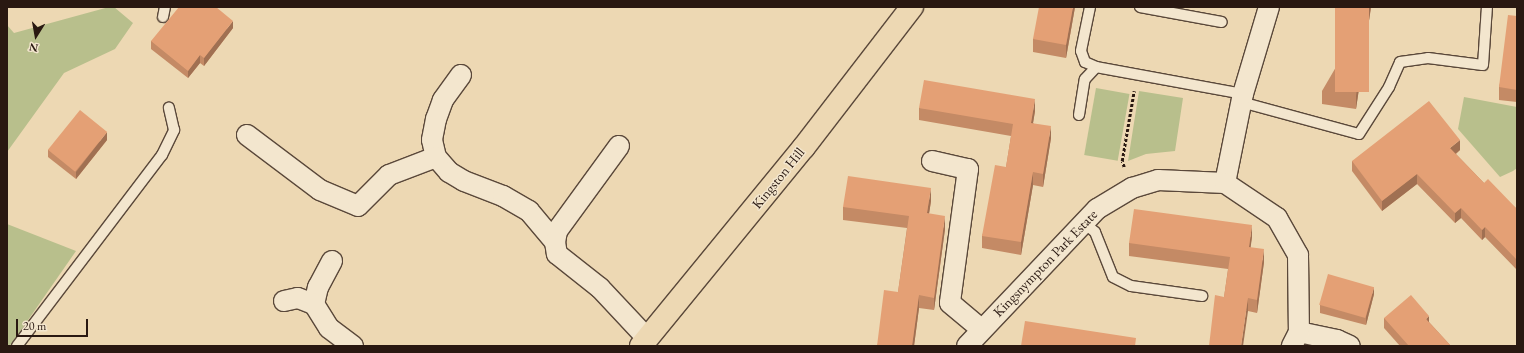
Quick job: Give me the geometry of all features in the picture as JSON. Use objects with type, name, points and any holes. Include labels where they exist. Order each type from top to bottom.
[{"type":"main road","name":"Kingston Hill","points":[[644,342],[804,147],[912,7]]},
{"type":"street","points":[[1269,7],[1242,98],[1225,183],[1277,218],[1298,255],[1296,339],[1337,340],[1350,346]]},
{"type":"street","points":[[462,75],[443,100],[436,119],[432,140],[436,157],[449,172],[464,182],[503,196],[529,211],[555,242]]},
{"type":"street","points":[[247,135],[320,190],[358,206],[389,175],[436,157]]},
{"type":"street","points":[[619,146],[557,231],[555,242],[557,254],[600,288],[644,342]]},
{"type":"street","points":[[932,161],[968,169],[950,303],[981,329]]},
{"type":"street","name":"Kingsnympton Park Estate","points":[[967,346],[981,329],[1097,209],[1132,188],[1158,180],[1225,183]]},
{"type":"street","points":[[314,304],[318,287],[332,261]]},
{"type":"street","points":[[284,301],[298,298],[314,304],[329,328],[353,346]]},
{"type":"lane","points":[[1090,7],[1081,51],[1085,62],[1096,67],[1137,74],[1242,98],[1359,134],[1388,87],[1400,62],[1428,58],[1483,65],[1487,7]]},
{"type":"lane","points":[[1140,7],[1222,22]]},
{"type":"lane","points":[[1079,115],[1085,78],[1096,67]]},
{"type":"lane","points":[[17,346],[162,155],[174,130],[169,108]]},
{"type":"lane","points":[[1084,223],[1095,232],[1113,277],[1130,286],[1202,296]]},
{"type":"path","points":[[1132,188],[1122,161],[1137,74]]},
{"type":"green space","points":[[109,7],[114,7],[133,23],[115,49],[64,73],[7,152],[7,25],[14,33]]},
{"type":"green space","points":[[1096,88],[1129,94],[1118,161],[1084,155]]},
{"type":"green space","points":[[1139,91],[1183,98],[1175,151],[1146,154],[1128,161]]},
{"type":"green space","points":[[1464,97],[1517,107],[1517,168],[1513,171],[1500,177],[1458,129]]},
{"type":"green space","points":[[7,224],[76,251],[10,346],[7,346]]},
{"type":"building","points":[[179,7],[216,7],[233,21],[204,58],[200,55],[188,71],[151,41]]},
{"type":"building","points":[[1039,7],[1073,7],[1066,45],[1033,39]]},
{"type":"building","points":[[1335,7],[1369,7],[1369,92],[1335,92]]},
{"type":"building","points":[[1508,15],[1517,16],[1517,90],[1499,87]]},
{"type":"building","points":[[924,80],[1035,99],[1031,123],[1051,126],[1043,174],[1033,172],[1021,242],[982,236],[995,165],[1006,167],[1013,124],[919,108]]},
{"type":"building","points":[[1429,101],[1460,140],[1450,148],[1484,183],[1488,179],[1517,209],[1517,260],[1485,227],[1482,230],[1461,208],[1455,213],[1417,174],[1382,201],[1352,161]]},
{"type":"building","points":[[80,110],[107,132],[75,172],[48,150]]},
{"type":"building","points":[[848,176],[931,188],[927,213],[945,216],[934,298],[919,295],[912,346],[877,346],[884,290],[898,292],[909,216],[843,207]]},
{"type":"building","points":[[1134,209],[1252,225],[1249,247],[1264,249],[1257,300],[1248,298],[1241,346],[1209,346],[1215,295],[1224,297],[1230,257],[1129,243]]},
{"type":"building","points":[[1328,274],[1374,287],[1365,318],[1319,305]]},
{"type":"building","points":[[1411,295],[1429,316],[1426,319],[1451,346],[1409,346],[1384,318]]},
{"type":"building","points":[[1025,321],[1136,338],[1135,346],[1021,346]]}]
